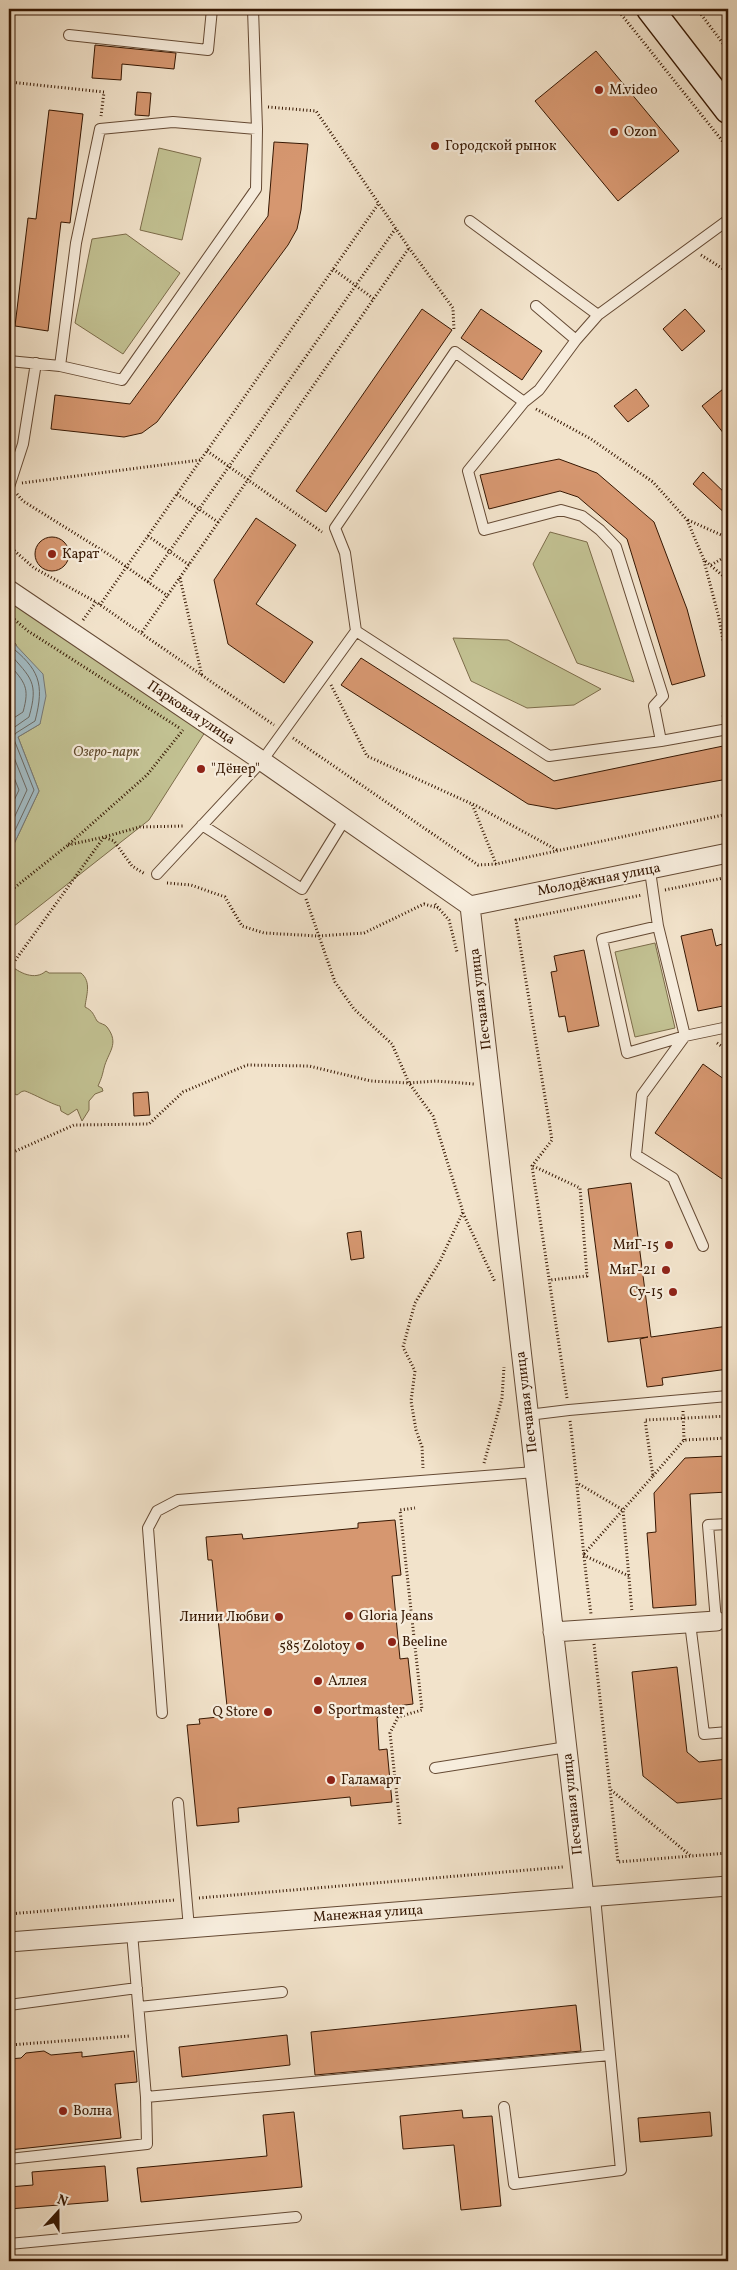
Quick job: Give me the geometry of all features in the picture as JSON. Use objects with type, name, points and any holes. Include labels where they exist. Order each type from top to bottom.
[{"type":"street","points":[[650,9],[728,110]]},
{"type":"street","name":"Парковая улица","points":[[9,590],[345,819],[471,913]]},
{"type":"street","name":"Молодёжная улица","points":[[471,913],[728,853]]},
{"type":"street","name":"Песчаная улица","points":[[471,913],[566,1747],[589,1897]]},
{"type":"street","points":[[553,1632],[722,1621]]},
{"type":"street","name":"Манежная улица","points":[[9,1942],[728,1886]]},
{"type":"lane","points":[[69,35],[208,50],[212,9]]},
{"type":"lane","points":[[9,361],[60,366],[122,380],[256,189],[257,129],[253,9]]},
{"type":"lane","points":[[60,366],[76,243],[100,129],[173,122],[257,129]]},
{"type":"lane","points":[[661,741],[654,706],[663,696],[616,547],[600,530],[582,516],[561,510],[484,530],[468,471],[524,402],[539,390],[576,340],[598,316],[728,220]]},
{"type":"lane","points":[[470,221],[598,316]]},
{"type":"lane","points":[[536,306],[576,340]]},
{"type":"lane","points":[[153,875],[202,826],[262,761],[356,631],[345,553],[335,528],[455,352],[524,402]]},
{"type":"lane","points":[[9,486],[23,444],[36,363]]},
{"type":"lane","points":[[356,631],[549,756],[661,741],[725,730]]},
{"type":"lane","points":[[202,826],[302,889],[345,819]]},
{"type":"lane","points":[[650,871],[658,926],[685,1036],[642,1095],[636,1155],[673,1178],[703,1246]]},
{"type":"lane","points":[[658,926],[602,939],[627,1053],[685,1036],[728,1027]]},
{"type":"lane","points":[[528,1415],[728,1396]]},
{"type":"lane","points":[[162,1713],[148,1528],[157,1511],[178,1500],[535,1472]]},
{"type":"lane","points":[[722,1621],[708,1526],[728,1524]]},
{"type":"lane","points":[[690,1623],[704,1734],[728,1732]]},
{"type":"lane","points":[[435,1768],[566,1747]]},
{"type":"lane","points":[[178,1803],[189,1928]]},
{"type":"lane","points":[[504,2107],[514,2184],[621,2170],[610,2055],[589,1897]]},
{"type":"lane","points":[[9,2159],[147,2144],[146,2097],[132,1933]]},
{"type":"lane","points":[[9,2005],[137,1988]]},
{"type":"lane","points":[[139,2008],[282,1992]]},
{"type":"lane","points":[[146,2097],[610,2055]]},
{"type":"lane","points":[[9,2244],[296,2217]]},
{"type":"path","points":[[554,9],[562,9]]},
{"type":"path","points":[[617,9],[728,148]]},
{"type":"path","points":[[698,9],[728,50]]},
{"type":"path","points":[[9,82],[104,92],[100,129]]},
{"type":"path","points":[[256,106],[316,111],[409,248],[454,308],[454,331]]},
{"type":"path","points":[[100,605],[379,203]]},
{"type":"path","points":[[148,582],[396,228]]},
{"type":"path","points":[[142,632],[409,248]]},
{"type":"path","points":[[690,248],[728,272]]},
{"type":"path","points":[[333,269],[374,299]]},
{"type":"path","points":[[524,402],[591,439],[653,482],[687,520],[704,560],[720,618],[727,664],[723,695],[725,730]]},
{"type":"path","points":[[207,451],[329,536],[335,528]]},
{"type":"path","points":[[9,486],[200,460]]},
{"type":"path","points":[[9,486],[23,501],[168,596]]},
{"type":"path","points":[[177,494],[218,522]]},
{"type":"path","points":[[687,520],[728,538]]},
{"type":"path","points":[[148,536],[189,565]]},
{"type":"path","points":[[9,546],[34,568],[96,602],[142,632],[478,865],[496,864],[728,814]]},
{"type":"path","points":[[711,566],[728,555]]},
{"type":"path","points":[[704,560],[728,580]]},
{"type":"path","points":[[180,578],[203,676]]},
{"type":"path","points":[[74,634],[96,602]]},
{"type":"path","points":[[9,615],[28,631],[192,736]]},
{"type":"path","points":[[325,673],[366,756],[472,804],[558,850]]},
{"type":"path","points":[[9,892],[68,845],[148,775],[183,730]]},
{"type":"path","points":[[472,804],[496,864]]},
{"type":"path","points":[[68,845],[140,827],[202,826]]},
{"type":"path","points":[[104,837],[114,841],[132,866],[153,875]]},
{"type":"path","points":[[9,968],[104,837]]},
{"type":"path","points":[[728,877],[516,920],[552,1140],[532,1166],[569,1410],[578,1483],[583,1555],[618,1862],[728,1854]]},
{"type":"path","points":[[165,882],[191,885],[225,897],[242,926],[264,932],[318,936],[364,933],[424,904],[440,909],[471,913]]},
{"type":"path","points":[[302,889],[335,982],[354,1009],[392,1044],[408,1083],[433,1116],[463,1212],[498,1289],[497,1275]]},
{"type":"path","points":[[432,900],[449,920],[458,956]]},
{"type":"path","points":[[720,1045],[728,1046]]},
{"type":"path","points":[[9,1154],[74,1125],[149,1124],[183,1092],[248,1065],[309,1066],[371,1081],[408,1083],[436,1081],[491,1085]]},
{"type":"path","points":[[532,1166],[580,1188],[587,1276],[550,1280]]},
{"type":"path","points":[[424,1482],[422,1448],[416,1430],[411,1401],[415,1371],[403,1347],[415,1303],[440,1261],[463,1212]]},
{"type":"path","points":[[480,1477],[502,1398],[505,1362]]},
{"type":"path","points":[[583,1555],[684,1440],[682,1400]]},
{"type":"path","points":[[652,1476],[645,1420],[728,1416]]},
{"type":"path","points":[[684,1440],[728,1438]]},
{"type":"path","points":[[578,1483],[623,1510]]},
{"type":"path","points":[[400,1824],[390,1733],[398,1717],[422,1710],[400,1510],[415,1508]]},
{"type":"path","points":[[623,1510],[633,1621]]},
{"type":"path","points":[[583,1555],[629,1576]]},
{"type":"path","points":[[610,1790],[691,1856]]},
{"type":"path","points":[[9,1914],[563,1867]]},
{"type":"path","points":[[9,2044],[141,2035]]},
{"type":"green space","points":[[159,148],[201,158],[182,240],[140,230]]},
{"type":"green space","points":[[126,234],[180,273],[123,354],[75,323],[92,239]]},
{"type":"green space","points":[[550,532],[587,542],[634,682],[577,663],[533,564]]},
{"type":"green space","name":"Озеро-парк","points":[[9,602],[207,729],[149,820],[9,930],[9,849],[13,846],[39,791],[18,737],[40,724],[16,644],[9,638]]},
{"type":"green space","points":[[453,638],[508,640],[601,689],[574,705],[527,708],[471,681]]},
{"type":"green space","points":[[655,943],[675,1028],[635,1037],[615,952]]},
{"type":"green space","points":[[9,964],[17,970],[32,976],[46,971],[49,973],[81,973],[88,989],[85,1007],[111,1033],[113,1038],[112,1048],[98,1086],[103,1091],[95,1094],[89,1101],[89,1110],[82,1121],[77,1109],[68,1115],[61,1111],[60,1106],[26,1091],[17,1095],[9,1091]]},
{"type":"water","points":[[9,638],[43,674],[46,696],[40,724],[18,737],[39,791],[13,846],[9,849]]},
{"type":"building","points":[[95,45],[176,53],[174,69],[122,64],[121,80],[92,78]]},
{"type":"building","points":[[596,51],[679,151],[618,201],[535,101]]},
{"type":"building","points":[[137,92],[151,93],[149,116],[135,115]]},
{"type":"building","points":[[49,110],[83,114],[70,223],[61,222],[48,331],[15,326],[28,218],[36,219]]},
{"type":"building","points":[[274,142],[308,144],[301,210],[297,229],[288,245],[157,422],[142,433],[124,437],[51,429],[55,395],[130,404],[268,216]]},
{"type":"building","points":[[422,309],[452,330],[326,512],[296,491]]},
{"type":"building","points":[[481,309],[542,351],[522,380],[461,338]]},
{"type":"building","points":[[685,309],[705,331],[682,351],[663,329]]},
{"type":"building","points":[[728,385],[728,439],[702,406]]},
{"type":"building","points":[[636,389],[649,406],[628,422],[614,406]]},
{"type":"building","points":[[559,459],[597,473],[654,522],[687,609],[705,676],[672,685],[627,539],[578,497],[560,491],[489,509],[480,475]]},
{"type":"building","points":[[703,472],[728,496],[728,516],[693,484]]},
{"type":"building","points":[[256,518],[296,545],[256,604],[313,642],[284,683],[228,644],[214,580]]},
{"type":"building","name":"Карат","points":[[52,537],[64,542],[69,554],[64,566],[52,571],[40,566],[35,554],[40,542]]},
{"type":"building","points":[[361,658],[554,781],[728,745],[728,779],[556,809],[528,804],[341,685]]},
{"type":"building","points":[[712,929],[716,946],[722,944],[728,975],[728,989],[725,990],[728,1005],[698,1011],[681,936]]},
{"type":"building","points":[[584,950],[599,1026],[568,1032],[565,1016],[559,1017],[551,972],[557,971],[554,956]]},
{"type":"building","points":[[703,1064],[728,1082],[728,1183],[655,1133]]},
{"type":"building","points":[[148,1092],[150,1115],[134,1116],[133,1093]]},
{"type":"building","points":[[631,1183],[651,1337],[728,1326],[728,1369],[662,1378],[663,1385],[647,1387],[640,1339],[648,1337],[608,1342],[588,1189]]},
{"type":"building","points":[[361,1231],[364,1258],[351,1260],[347,1233]]},
{"type":"building","points":[[728,1456],[728,1492],[690,1494],[696,1605],[653,1608],[647,1533],[656,1532],[654,1493],[685,1458]]},
{"type":"building","name":"Аллея","points":[[395,1520],[401,1575],[392,1576],[400,1659],[408,1658],[413,1704],[389,1707],[377,1718],[379,1750],[387,1749],[392,1802],[351,1806],[350,1797],[238,1808],[239,1822],[197,1826],[187,1725],[200,1724],[199,1719],[228,1716],[212,1560],[208,1560],[206,1537],[242,1534],[243,1539],[358,1528],[358,1523]]},
{"type":"building","points":[[677,1667],[687,1752],[699,1762],[728,1759],[728,1798],[677,1803],[643,1776],[632,1672]]},
{"type":"building","points":[[576,2005],[581,2051],[315,2075],[311,2032]]},
{"type":"building","points":[[287,2035],[290,2065],[182,2077],[179,2047]]},
{"type":"building","name":"Волна","points":[[44,2051],[51,2055],[82,2052],[82,2057],[134,2051],[137,2082],[115,2084],[121,2138],[9,2150],[9,2059],[21,2058],[26,2053]]},
{"type":"building","points":[[462,2110],[463,2118],[492,2116],[501,2206],[461,2210],[454,2145],[403,2149],[400,2116]]},
{"type":"building","points":[[294,2112],[302,2187],[141,2202],[137,2168],[267,2156],[263,2115]]},
{"type":"building","points":[[710,2112],[712,2136],[640,2142],[638,2118]]},
{"type":"building","points":[[105,2166],[108,2201],[9,2209],[9,2187],[33,2185],[32,2172]]},
{"type":"place","name":"M.video","points":[[599,90]]},
{"type":"place","name":"Ozon","points":[[614,132]]},
{"type":"place","name":"Городской рынок","points":[[435,146]]},
{"type":"place","name":"Карат","points":[[52,554]]},
{"type":"place","name":"\"Дёнер\"","points":[[201,769]]},
{"type":"place","name":"МиГ-15","points":[[669,1245]]},
{"type":"place","name":"МиГ-21","points":[[666,1270]]},
{"type":"place","name":"Су-15","points":[[673,1292]]},
{"type":"place","name":"Gloria Jeans","points":[[349,1616]]},
{"type":"place","name":"Линии Любви","points":[[279,1617]]},
{"type":"place","name":"Beeline","points":[[392,1642]]},
{"type":"place","name":"585 Zolotoy","points":[[360,1646]]},
{"type":"place","name":"Аллея","points":[[318,1681]]},
{"type":"place","name":"Sportmaster","points":[[318,1710]]},
{"type":"place","name":"Q Store","points":[[268,1712]]},
{"type":"place","name":"Галамарт","points":[[331,1780]]},
{"type":"place","name":"Волна","points":[[63,2111]]}]
